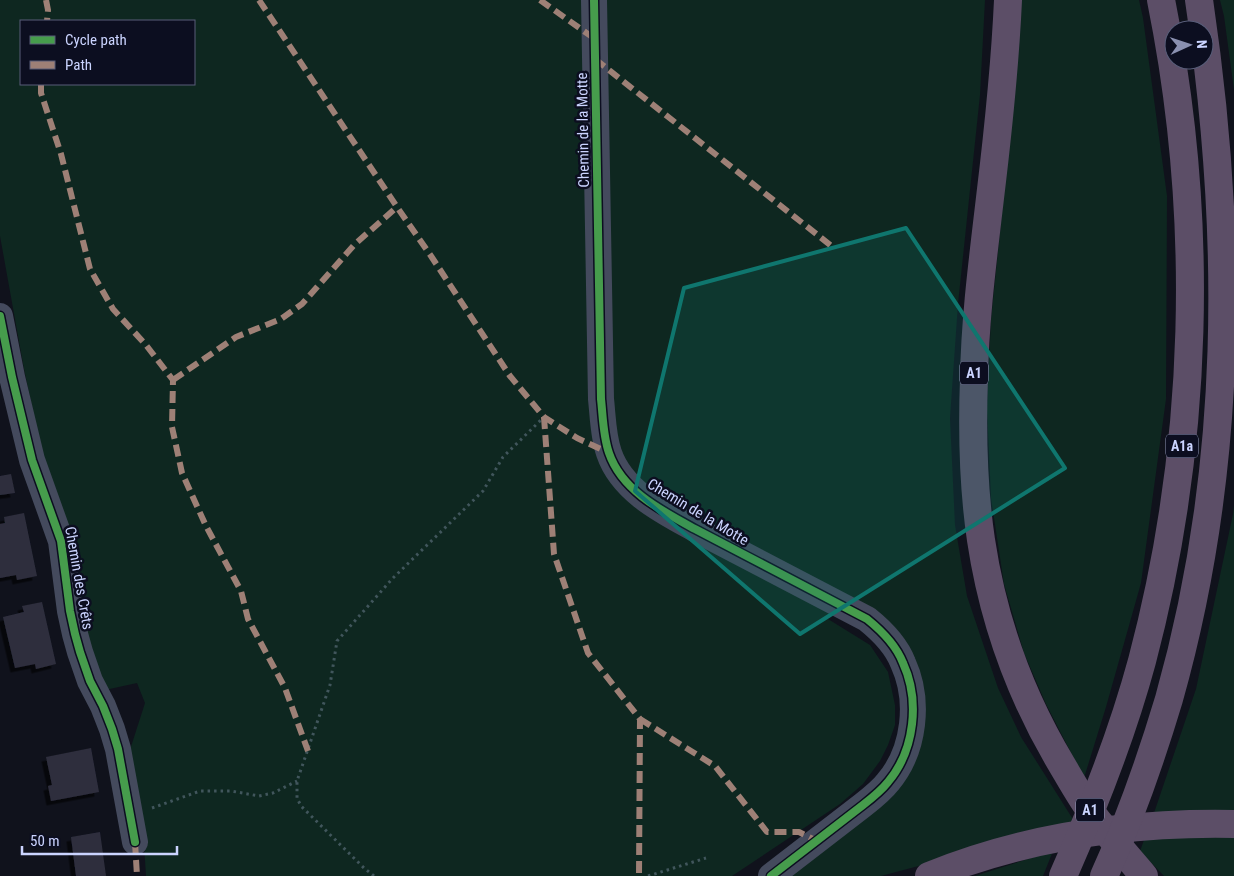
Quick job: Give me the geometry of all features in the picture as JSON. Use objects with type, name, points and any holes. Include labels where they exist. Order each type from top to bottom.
[{"type":"highway","name":"A1","points":[[1008,0],[1001,102],[976,337],[973,430],[980,540],[991,594],[1006,646],[1026,697],[1045,736],[1092,814],[1144,876]]},
{"type":"highway","name":"A1a","points":[[1063,876],[1106,775],[1142,662],[1164,566],[1184,428],[1190,292],[1187,201],[1178,108],[1161,0]]},
{"type":"highway","name":"A1a","points":[[1104,876],[1140,788],[1160,730],[1177,671],[1191,618],[1216,480],[1225,386],[1227,246],[1221,149],[1216,104],[1199,0]]},
{"type":"highway","points":[[938,872],[983,857],[1036,843],[1090,832],[1145,826],[1201,823],[1234,824]]},
{"type":"street","name":"Chemin de la Motte","points":[[594,0],[602,399],[606,437],[613,463],[626,482],[638,493],[674,517],[867,619],[889,639],[903,662],[909,679],[913,707],[910,736],[901,762],[889,781],[863,806],[771,876]]},
{"type":"street","name":"Chemin des Crêts","points":[[0,316],[32,460],[61,542],[75,634],[90,681],[103,706],[118,749],[135,842]]},
{"type":"path","points":[[374,876],[301,806],[297,798],[297,781],[330,685],[337,641],[393,578],[482,491],[503,457],[544,417]]},
{"type":"path","points":[[130,817],[163,803],[200,791],[232,791],[259,796],[273,793],[297,781]]},
{"type":"path","points":[[648,876],[706,858]]},
{"type":"highlighted area","points":[[906,228],[1065,468],[800,634],[635,491],[684,288]]},
{"type":"green space","points":[[0,0],[985,0],[980,95],[958,304],[950,418],[955,525],[967,596],[998,688],[1021,737],[1076,824],[881,876],[788,876],[878,808],[921,694],[837,596],[828,619],[870,645],[888,672],[895,705],[895,725],[888,745],[880,761],[863,784],[840,804],[732,876],[146,876],[144,844],[128,756],[145,703],[137,683],[105,690],[82,617],[24,369],[0,236]]},
{"type":"green space","points":[[1020,0],[1139,0],[1167,196],[1166,399],[1141,583],[1084,778],[1046,704],[1024,653],[1004,584],[991,498],[987,409],[991,319],[1017,68]]},
{"type":"green space","points":[[1220,0],[1234,0],[1234,90],[1224,16]]},
{"type":"green space","points":[[1234,505],[1234,876],[1164,876],[1140,851],[1196,689]]},
{"type":"green space","points":[[1053,851],[1043,876],[975,876]]},
{"type":"building","points":[[11,474],[15,493],[0,495],[0,476]]},
{"type":"building","points":[[24,513],[37,576],[17,580],[16,575],[0,578],[0,524],[5,523],[4,517]]},
{"type":"building","points":[[42,602],[56,664],[36,669],[35,664],[15,668],[3,617],[24,612],[22,606]]},
{"type":"building","points":[[91,748],[99,792],[51,801],[48,786],[52,785],[46,757]]},
{"type":"building","points":[[100,832],[106,876],[76,876],[71,837]]},
{"type":"marked path","points":[[46,0],[47,20]]},
{"type":"marked path","points":[[259,0],[510,376],[544,417],[577,438],[609,453]]},
{"type":"marked path","points":[[540,0],[595,39]]},
{"type":"marked path","points":[[595,59],[834,248]]},
{"type":"marked path","points":[[41,85],[41,93],[61,154],[90,269],[113,309],[146,345],[173,380],[172,427],[182,473],[206,526],[241,591],[248,619],[285,688],[308,751]]},
{"type":"marked path","points":[[173,380],[236,337],[281,319],[302,304],[354,245],[397,207]]},
{"type":"marked path","points":[[544,417],[554,554],[588,653],[640,719],[639,876]]},
{"type":"marked path","points":[[640,719],[715,766],[767,832],[799,832],[817,841]]},
{"type":"marked path","points":[[135,842],[137,876]]},
{"type":"cycle path","points":[[594,0],[601,399],[609,453],[615,466],[633,489],[669,515],[867,619],[883,633],[897,650],[912,693],[912,724],[909,740],[904,755],[888,782],[870,800],[771,876]]},
{"type":"cycle path","points":[[0,316],[12,377],[32,460],[61,541],[70,611],[75,634],[90,681],[103,706],[118,749],[135,842]]}]
